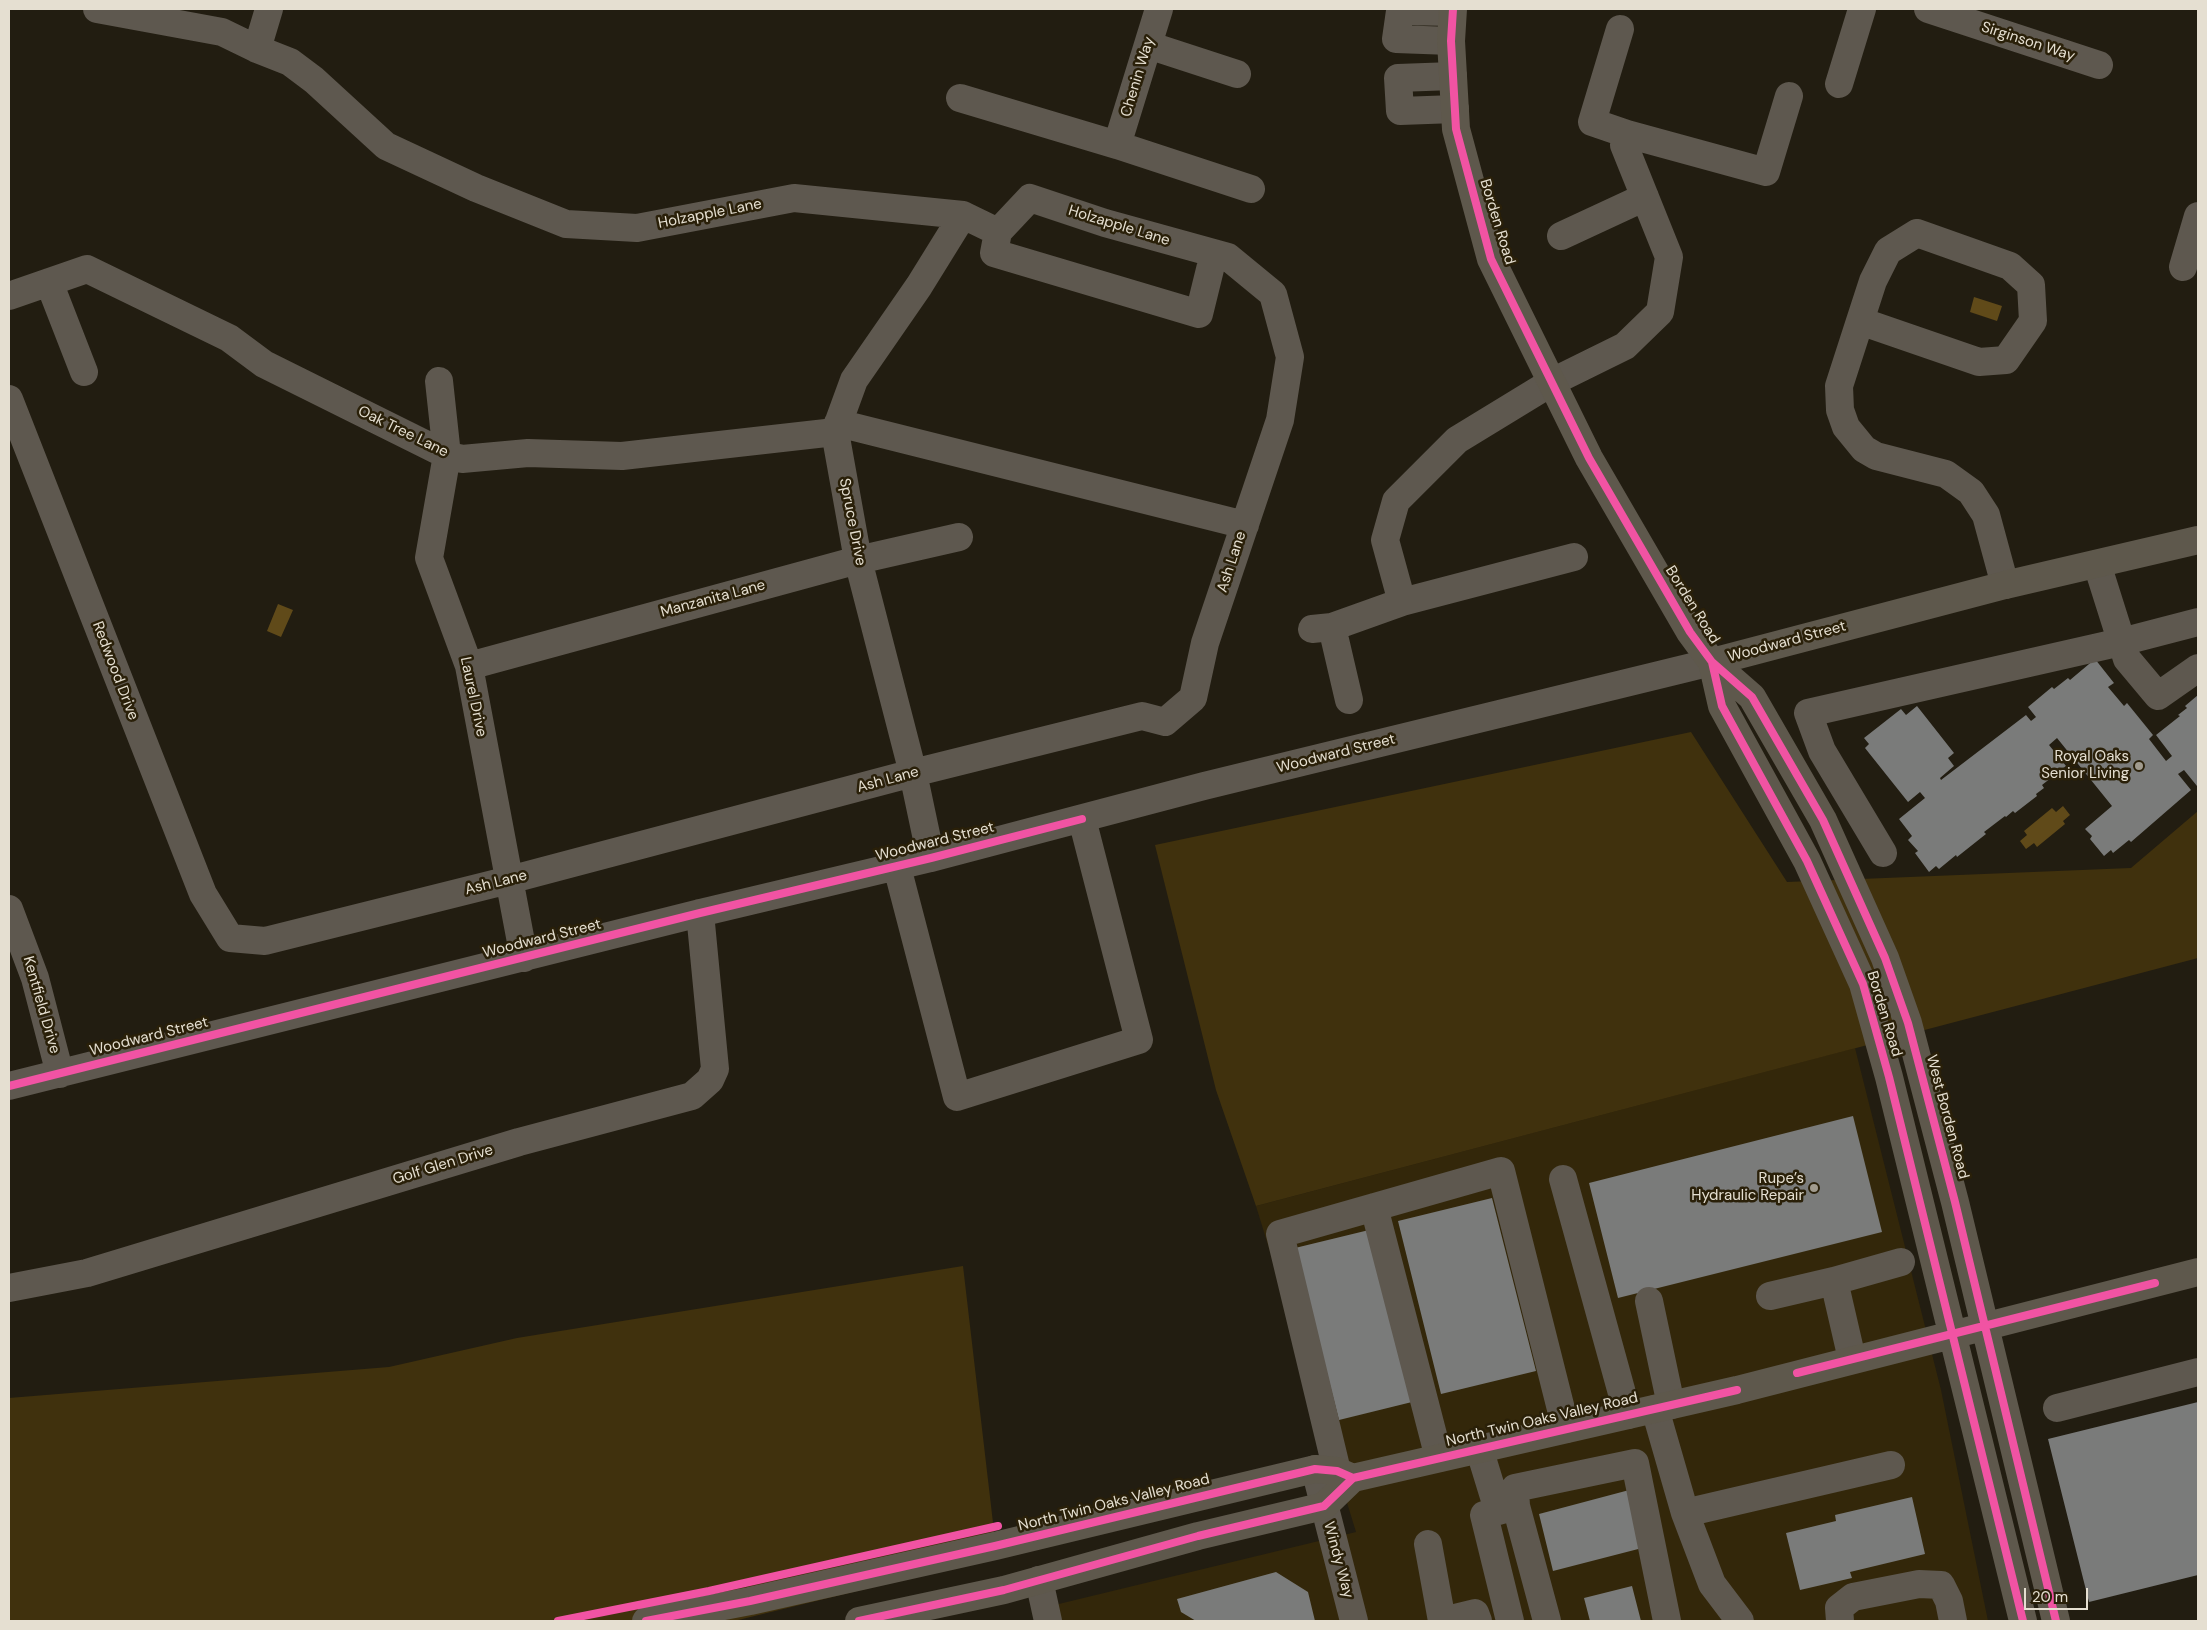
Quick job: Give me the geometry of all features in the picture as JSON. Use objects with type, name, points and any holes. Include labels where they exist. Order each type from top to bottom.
[{"type":"main road","name":"Borden Road","points":[[1453,10],[1451,42],[1456,129],[1491,260],[1589,458],[1690,632],[1712,662],[1722,706],[1822,891],[1863,984],[1889,1077],[1954,1334]]},
{"type":"main road","name":"Woodward Street","points":[[1712,662],[2005,585],[2198,540]]},
{"type":"main road","name":"West Borden Road","points":[[1712,662],[1752,697],[1823,820],[1885,958],[1908,1023],[1985,1326],[2056,1621]]},
{"type":"main road","name":"North Twin Oaks Valley Road","points":[[646,1621],[750,1601],[1335,1473],[1439,1458],[1737,1390],[1852,1359],[2198,1272]]},
{"type":"main road","points":[[1954,1334],[2023,1621]]},
{"type":"main road","points":[[862,1621],[1039,1580],[1198,1536],[1324,1506],[1335,1473]]},
{"type":"street","name":"Holzapple Lane","points":[[97,9],[222,32],[256,49],[290,62],[314,80],[386,146],[476,188],[566,224],[637,228],[794,198],[963,215],[998,232],[1030,198],[1106,223],[1228,257],[1273,294],[1290,357]]},
{"type":"street","points":[[256,49],[269,9]]},
{"type":"street","name":"Chenin Way","points":[[1117,145],[1159,9]]},
{"type":"street","points":[[1839,84],[1862,9]]},
{"type":"street","name":"Sirginson Way","points":[[1928,9],[2099,65]]},
{"type":"street","points":[[1451,42],[1396,40],[1400,11],[1453,10]]},
{"type":"street","points":[[1620,29],[1592,122],[1627,134],[1766,172],[1789,96]]},
{"type":"street","points":[[1148,45],[1237,74]]},
{"type":"street","points":[[1453,76],[1398,78],[1400,111],[1455,109]]},
{"type":"street","points":[[960,98],[1117,145],[1251,189]]},
{"type":"street","points":[[1402,602],[1386,540],[1396,501],[1457,440],[1552,382],[1625,346],[1660,312],[1669,257],[1624,146],[1627,134]]},
{"type":"street","points":[[1561,236],[1645,197]]},
{"type":"street","points":[[963,215],[919,286],[854,380],[836,428],[1244,526]]},
{"type":"street","points":[[2191,253],[2198,216]]},
{"type":"street","points":[[998,232],[994,253],[1200,314],[1214,253]]},
{"type":"street","points":[[1860,321],[1978,362],[2006,360],[2033,321],[2032,285],[2010,266],[1917,233],[1888,251],[1874,281],[1860,321],[1839,386],[1840,410],[1846,427],[1864,449],[1876,456],[1946,474],[1971,492],[1986,515],[2005,585]]},
{"type":"street","name":"Oak Tree Lane","points":[[9,296],[87,269],[230,338],[264,364],[448,455],[462,459],[528,453],[622,456],[836,428]]},
{"type":"street","points":[[49,282],[84,372]]},
{"type":"street","name":"Ash Lane","points":[[230,938],[266,941],[509,880],[913,773],[1142,716],[1165,722],[1193,698],[1205,643],[1280,420],[1290,357]]},
{"type":"street","name":"Laurel Drive","points":[[439,381],[448,455],[429,558],[469,666],[524,958]]},
{"type":"street","name":"Redwood Drive","points":[[9,399],[203,894],[230,938]]},
{"type":"street","name":"Spruce Drive","points":[[836,428],[858,560],[913,773],[931,858]]},
{"type":"street","name":"Manzanita Lane","points":[[469,666],[858,560],[959,537]]},
{"type":"street","points":[[1349,700],[1322,628],[1402,602],[1574,557]]},
{"type":"street","points":[[2097,564],[2127,659],[2158,696],[2198,668]]},
{"type":"street","points":[[1883,853],[1822,751],[1808,713],[2121,642],[2198,622]]},
{"type":"street","name":"Woodward Street","points":[[9,1086],[700,913],[897,867],[1204,786],[1712,662]]},
{"type":"street","points":[[897,867],[956,1097],[1138,1040],[1082,819]]},
{"type":"street","name":"Kentfield Drive","points":[[9,909],[35,978],[60,1074]]},
{"type":"street","name":"Golf Glen Drive","points":[[9,1288],[87,1273],[519,1142],[692,1096],[710,1080],[715,1068],[700,913]]},
{"type":"street","points":[[1335,1473],[1280,1234],[1500,1171],[1566,1429]]},
{"type":"street","points":[[1563,1179],[1628,1415]]},
{"type":"street","points":[[1374,1207],[1439,1458]]},
{"type":"street","points":[[1770,1296],[1834,1281],[1901,1262]]},
{"type":"street","points":[[1834,1281],[1852,1359]]},
{"type":"street","points":[[1649,1301],[1663,1407],[1685,1513],[1712,1584],[1740,1621]]},
{"type":"street","points":[[2057,1408],[2198,1372]]},
{"type":"street","points":[[1479,1448],[1507,1508],[1547,1621]]},
{"type":"street","points":[[1507,1508],[1515,1488],[1635,1463],[1667,1621]]},
{"type":"street","points":[[1685,1513],[1891,1465]]},
{"type":"street","name":"Windy Way","points":[[1324,1506],[1354,1621]]},
{"type":"street","points":[[1507,1508],[1484,1515],[1510,1621]]},
{"type":"street","points":[[1428,1544],[1442,1621],[1475,1613],[1478,1621]]},
{"type":"street","points":[[1039,1580],[1048,1621]]},
{"type":"street","points":[[1840,1621],[1839,1608],[1853,1597],[1919,1584],[1941,1585],[1949,1601],[1953,1621]]},
{"type":"shaded area","points":[[1974,297],[2002,306],[1997,321],[1970,312]]},
{"type":"shaded area","points":[[278,604],[293,610],[281,637],[267,631]]},
{"type":"shaded area","points":[[1691,732],[1787,882],[2131,868],[2198,811],[2198,958],[1256,1206],[1216,1090],[1155,845]]},
{"type":"shaded area","points":[[2063,806],[2070,815],[2063,821],[2065,824],[2037,847],[2034,843],[2026,849],[2020,841],[2027,835],[2024,831],[2052,808],[2056,812]]},
{"type":"shaded area","points":[[1855,1048],[1941,1390],[1988,1621],[1036,1621],[1034,1610],[1356,1532],[1256,1206]]},
{"type":"shaded area","points":[[963,1266],[997,1557],[734,1621],[9,1621],[9,1398],[389,1367],[517,1338]]},
{"type":"building","name":"Royal Oaks Senior Living","points":[[2095,659],[2114,683],[2108,687],[2124,706],[2127,703],[2153,735],[2149,739],[2166,761],[2172,756],[2156,735],[2180,716],[2178,715],[2187,708],[2185,706],[2198,695],[2197,786],[2184,770],[2178,774],[2191,790],[2131,842],[2129,840],[2113,853],[2111,850],[2104,856],[2090,839],[2092,836],[2085,829],[2112,806],[2057,738],[2049,745],[2066,766],[2042,785],[2044,788],[2036,794],[2037,796],[2015,813],[2013,811],[1984,832],[1986,834],[1957,857],[1956,855],[1939,869],[1936,866],[1929,872],[1915,853],[1918,851],[1908,840],[1912,836],[1899,819],[1925,798],[1920,792],[1908,802],[1865,748],[1869,744],[1864,738],[1901,709],[1906,715],[1917,706],[1954,753],[1948,758],[1954,766],[1940,778],[1941,780],[2026,715],[2031,721],[2036,717],[2028,707],[2052,687],[2054,689],[2068,678],[2070,680]]},
{"type":"building","points":[[1853,1116],[1882,1232],[1618,1298],[1589,1183]]},
{"type":"building","points":[[1492,1198],[1536,1371],[1441,1394],[1398,1221]]},
{"type":"building","points":[[1369,1230],[1412,1402],[1339,1420],[1295,1248]]},
{"type":"building","points":[[2198,1402],[2198,1575],[2089,1602],[2048,1439]]},
{"type":"building","points":[[1633,1489],[1646,1547],[1553,1571],[1539,1514]]},
{"type":"building","points":[[1912,1497],[1925,1554],[1850,1572],[1852,1578],[1800,1590],[1786,1533],[1836,1521],[1835,1515]]},
{"type":"building","points":[[1276,1572],[1308,1592],[1315,1621],[1196,1621],[1181,1612],[1177,1599]]},
{"type":"building","points":[[1632,1586],[1641,1621],[1590,1621],[1584,1598]]},
{"type":"cycle path","points":[[1453,9],[1451,41],[1456,129],[1491,259],[1589,458],[1690,632],[1712,662],[1722,706],[1807,861],[1863,984],[1889,1077],[2023,1621]]},
{"type":"cycle path","points":[[1712,662],[1752,697],[1823,820],[1885,958],[1908,1023],[1955,1202],[2056,1621]]},
{"type":"cycle path","points":[[9,1086],[1082,819]]},
{"type":"cycle path","points":[[1797,1373],[2155,1283]]},
{"type":"cycle path","points":[[859,1621],[1004,1590],[1198,1536],[1324,1506],[1353,1478],[1737,1390]]},
{"type":"cycle path","points":[[646,1621],[750,1601],[995,1546],[1315,1469],[1337,1471],[1353,1478]]},
{"type":"cycle path","points":[[558,1621],[709,1591],[998,1526]]},
{"type":"place","name":"Royal Oaks Senior Living","points":[[2139,766]]},
{"type":"place","name":"Rupe’s Hydraulic Repair","points":[[1814,1188]]}]
